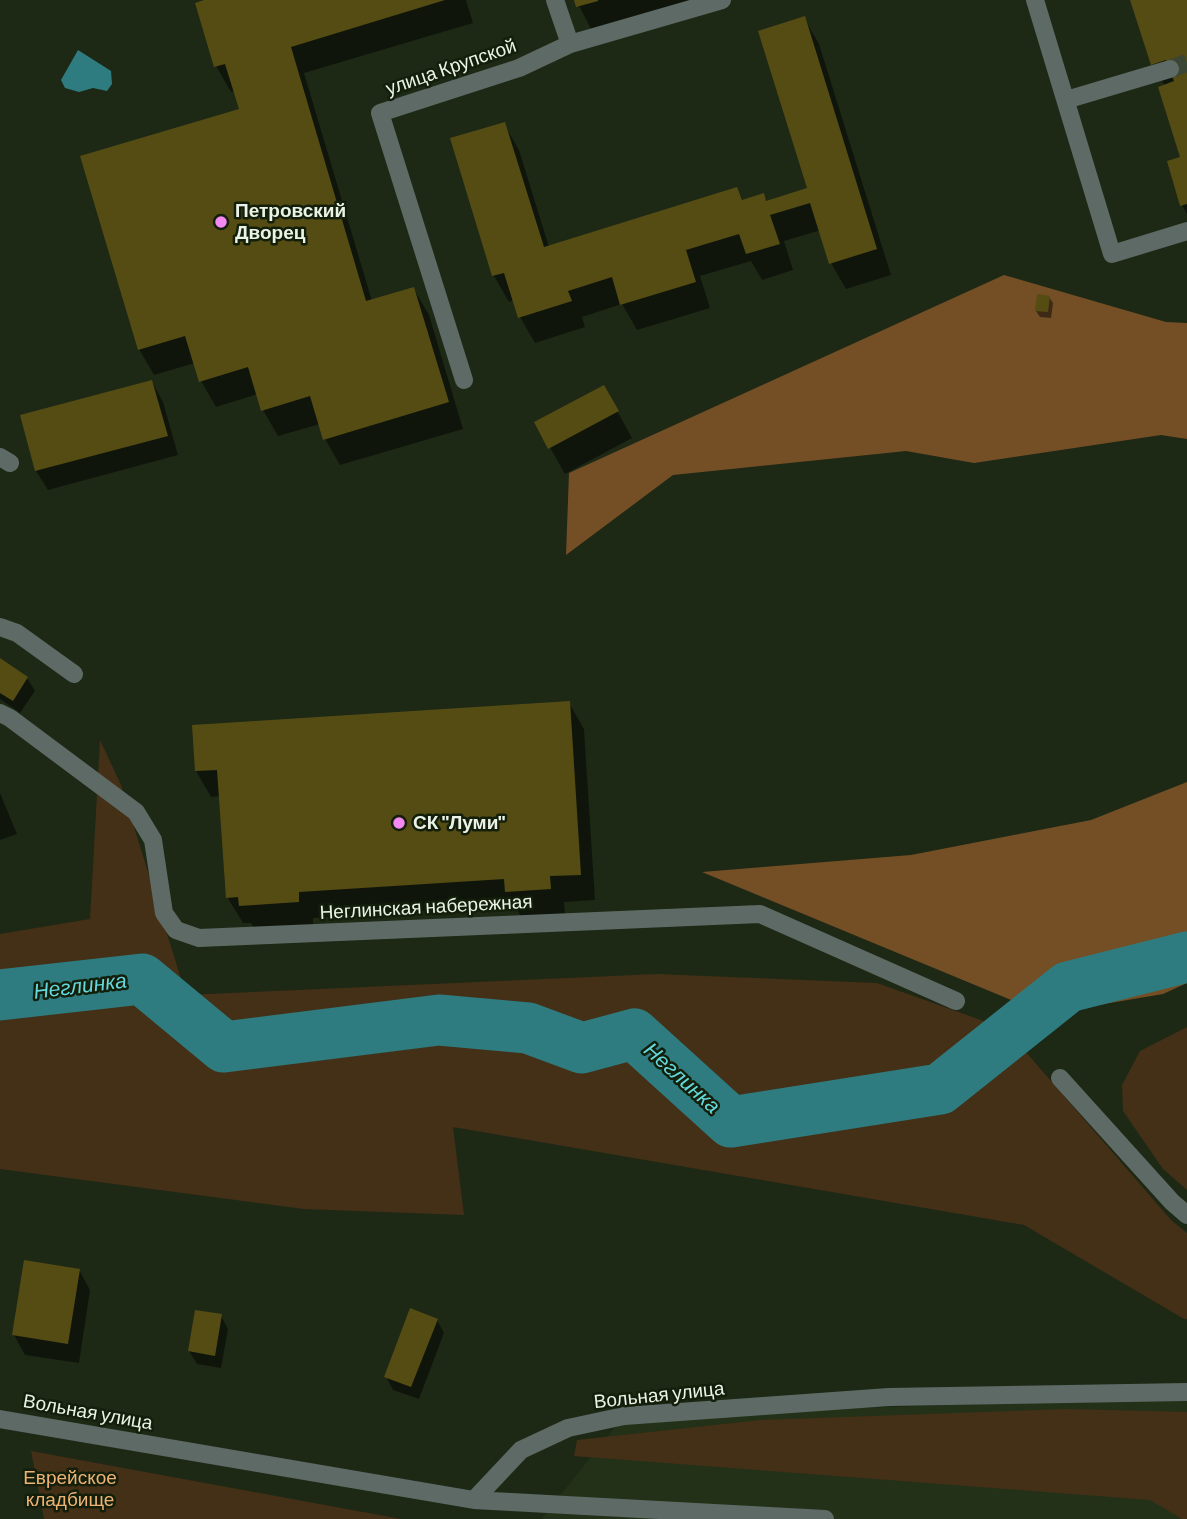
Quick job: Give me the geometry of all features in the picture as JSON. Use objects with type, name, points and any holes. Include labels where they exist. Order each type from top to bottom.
[{"type":"street","points":[[555,0],[570,44]]},
{"type":"street","name":"улица Крупской","points":[[464,380],[380,113],[519,68],[570,44],[722,0]]},
{"type":"street","points":[[1035,0],[1112,254],[1187,231]]},
{"type":"street","points":[[1066,100],[1170,69]]},
{"type":"street","points":[[0,627],[18,633],[74,674]]},
{"type":"street","name":"Неглинская набережная","points":[[0,713],[136,812],[153,840],[164,913],[176,930],[199,938],[760,914],[956,1001]]},
{"type":"street","points":[[1060,1078],[1172,1202],[1187,1215]]},
{"type":"street","name":"Вольная улица","points":[[0,1419],[474,1500],[521,1450],[568,1428],[624,1416],[889,1397],[1187,1392]]},
{"type":"street","points":[[474,1500],[825,1519]]},
{"type":"shaded area","points":[[1004,275],[1166,322],[1187,323],[1187,439],[1161,435],[974,463],[906,451],[673,475],[566,555],[569,473]]},
{"type":"shaded area","points":[[1187,782],[1187,983],[1163,994],[1045,1014],[702,872],[911,855],[1091,820]]},
{"type":"shaded area","points":[[1187,1397],[1187,1519],[541,1519],[624,1416]]},
{"type":"green space","points":[[100,740],[121,785],[186,995],[657,974],[877,983],[1006,1029],[1171,1220],[1187,1233],[1187,1319],[1024,1225],[453,1127],[464,1215],[304,1209],[0,1169],[0,934],[90,919]]},
{"type":"green space","points":[[1187,1027],[1187,1190],[1163,1169],[1123,1111],[1122,1085],[1140,1051]]},
{"type":"green space","points":[[1067,1409],[1187,1412],[1187,1519],[1182,1519],[1150,1500],[574,1456],[577,1440],[760,1420]]},
{"type":"green space","name":"Еврейское кладбище","points":[[31,1451],[401,1519],[44,1519]]},
{"type":"water","points":[[78,50],[111,71],[112,84],[107,91],[93,88],[79,92],[65,88],[61,80]]},
{"type":"building","name":"Петровский Дворец","points":[[204,0],[445,0],[291,47],[366,301],[414,287],[449,402],[323,440],[310,396],[261,411],[248,367],[199,382],[185,336],[138,350],[80,156],[239,109],[225,64],[214,67],[195,3]]},
{"type":"building","points":[[574,0],[598,0],[598,1],[576,7]]},
{"type":"building","points":[[1130,0],[1187,0],[1187,204],[1180,206],[1167,161],[1180,157],[1158,87],[1174,81],[1166,60],[1151,65]]},
{"type":"building","points":[[805,16],[877,249],[829,264],[810,203],[770,215],[780,244],[746,254],[739,234],[686,250],[696,282],[620,305],[612,277],[568,291],[572,301],[518,318],[504,273],[492,276],[450,138],[505,122],[544,247],[737,187],[742,200],[764,193],[766,201],[807,188],[758,31]]},
{"type":"building","points":[[1037,294],[1050,296],[1048,312],[1035,311]]},
{"type":"building","points":[[152,380],[168,436],[35,471],[20,415]]},
{"type":"building","points":[[604,385],[619,411],[548,449],[534,422]]},
{"type":"building","points":[[0,658],[28,677],[13,701],[0,693]]},
{"type":"building","name":"СК \"Луми\"","points":[[570,701],[581,875],[550,876],[551,889],[505,892],[504,879],[299,892],[299,902],[239,906],[238,897],[226,898],[217,770],[195,771],[192,725]]},
{"type":"building","points":[[24,1260],[80,1269],[68,1344],[12,1335]]},
{"type":"building","points":[[410,1308],[438,1319],[411,1387],[384,1377]]},
{"type":"building","points":[[195,1310],[222,1314],[215,1356],[188,1351]]},
{"type":"waterway","name":"Неглинка","points":[[0,995],[142,979],[224,1047],[439,1020],[528,1028],[582,1048],[634,1034],[731,1122],[940,1089],[1068,987],[1187,957]]},
{"type":"tunnel","points":[[1170,69],[1187,63]]},
{"type":"place","name":"Петровский Дворец","points":[[221,222]]},
{"type":"place","name":"СК \"Луми\"","points":[[399,823]]}]
